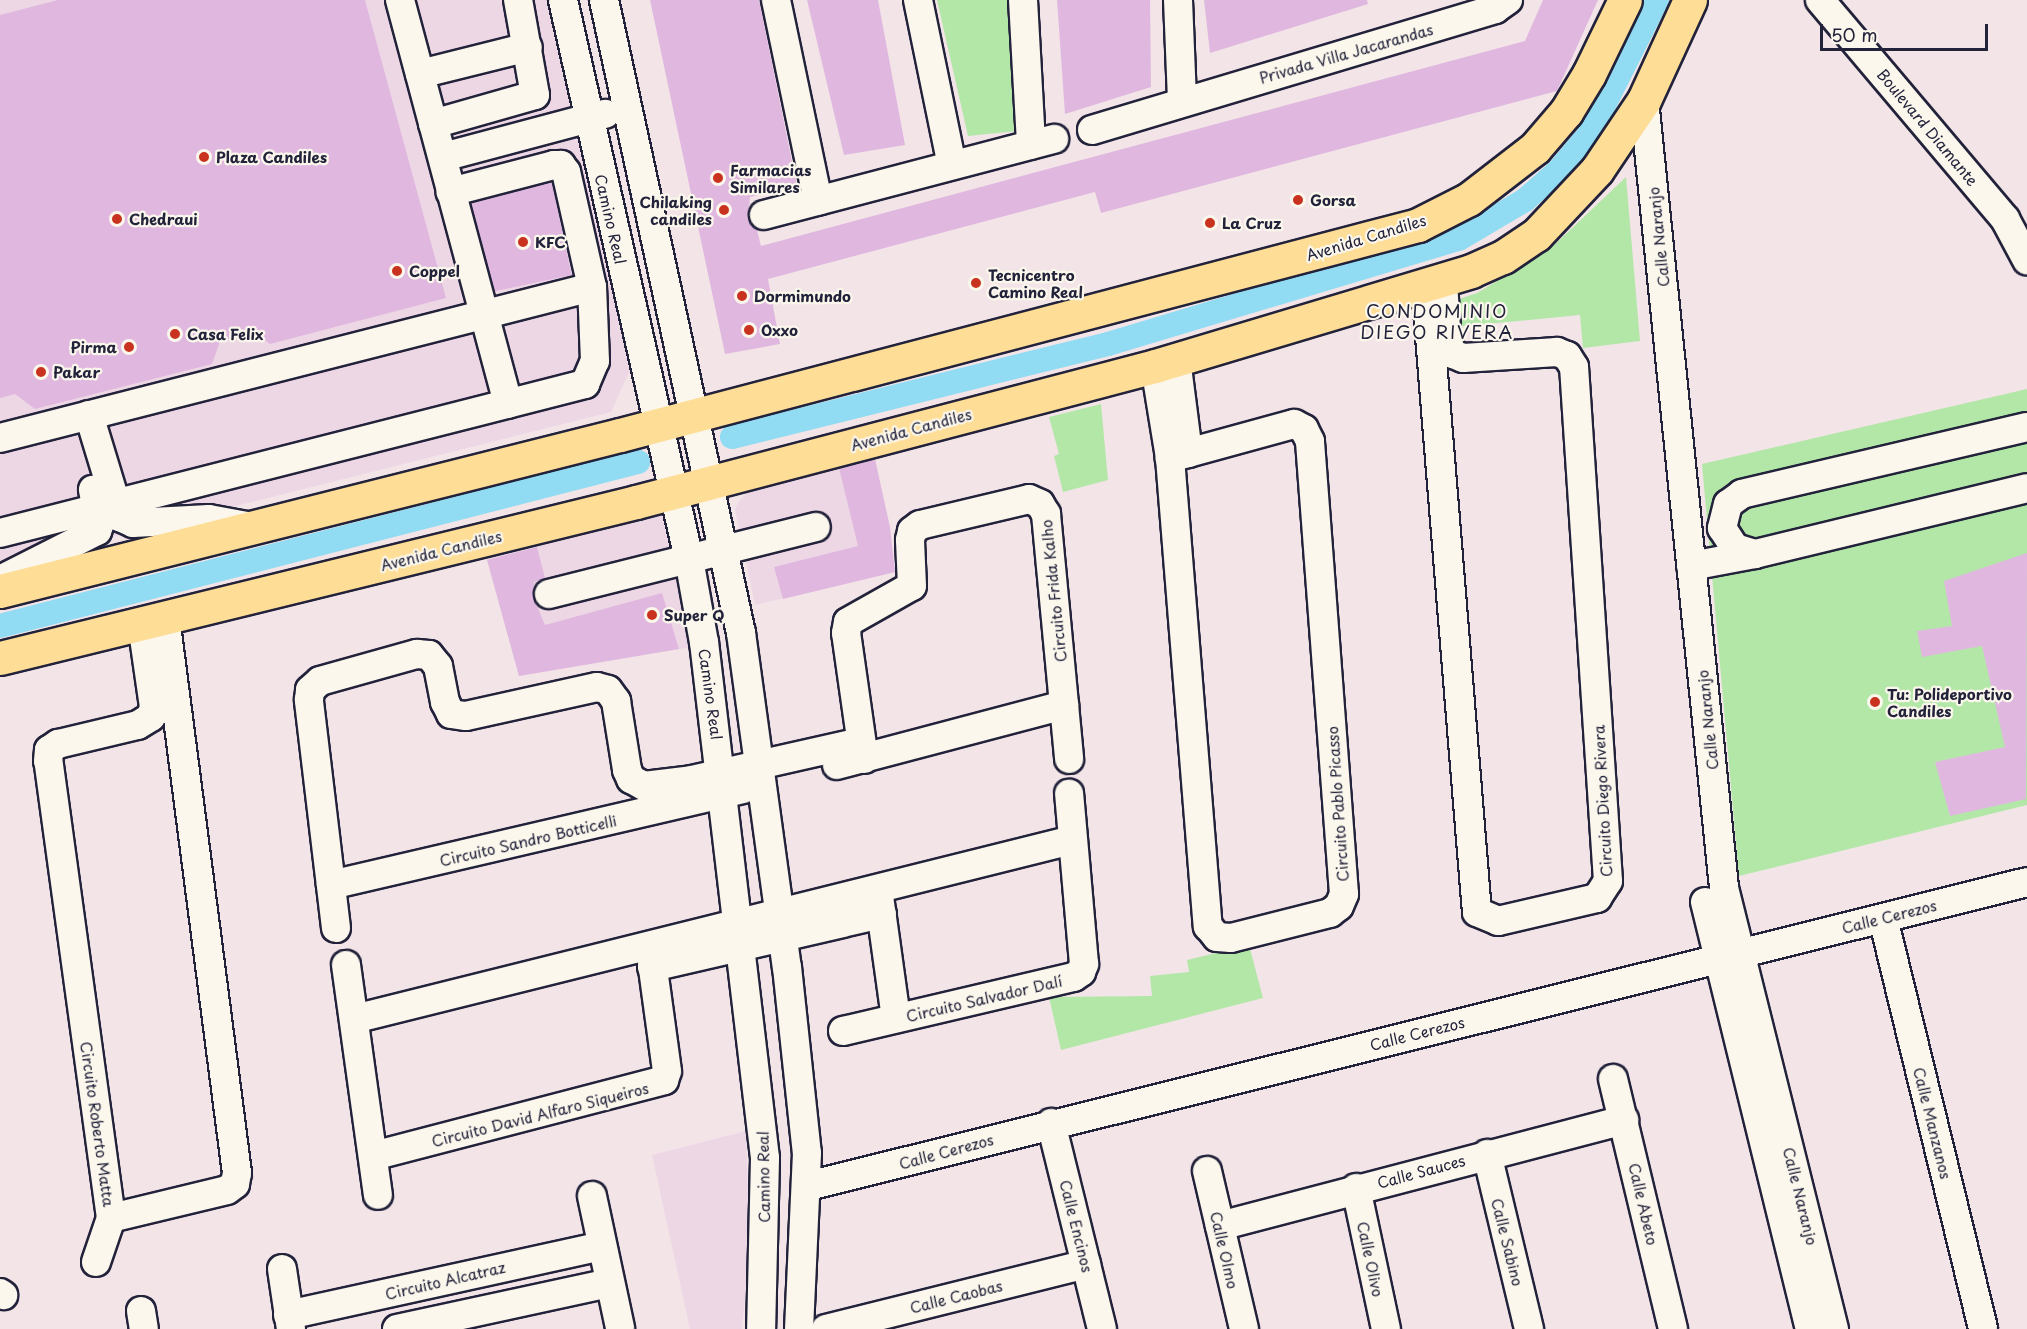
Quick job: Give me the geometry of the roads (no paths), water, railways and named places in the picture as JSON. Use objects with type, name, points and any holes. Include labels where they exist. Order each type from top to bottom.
[{"type":"main road","name":"Avenida Candiles","points":[[0,591],[518,461],[1418,225],[1469,199],[1535,148],[1566,112],[1589,74],[1625,0]]},
{"type":"main road","name":"Avenida Candiles","points":[[0,658],[673,492],[1165,362],[1434,284],[1503,257],[1553,220],[1597,170],[1644,100],[1690,1]]},
{"type":"street","points":[[400,0],[508,404]]},
{"type":"street","points":[[433,124],[535,95],[518,0]]},
{"type":"street","name":"Camino Real","points":[[563,0],[689,559],[723,783],[765,1158],[761,1329]]},
{"type":"street","points":[[604,0],[724,550],[760,775],[781,926],[808,1186],[799,1329]]},
{"type":"street","points":[[776,0],[818,201]]},
{"type":"street","points":[[918,0],[952,165]]},
{"type":"street","points":[[764,215],[1042,142],[1023,0]]},
{"type":"street","points":[[1178,0],[1182,101]]},
{"type":"street","name":"Privada Villa Jacarandas","points":[[1092,130],[1182,101],[1495,9],[1508,0]]},
{"type":"street","name":"Boulevard Diamante","points":[[1820,0],[2005,219],[2027,260]]},
{"type":"street","points":[[420,75],[528,47]]},
{"type":"street","name":"Calle Naranjo","points":[[1644,100],[1725,888],[1729,956],[1810,1329]]},
{"type":"street","points":[[443,157],[628,109]]},
{"type":"street","points":[[0,533],[111,516],[585,384],[595,361],[592,287],[566,172],[561,165],[450,192]]},
{"type":"street","name":"Circuito Diego Rivera","points":[[1434,284],[1447,343],[1453,354],[1463,358],[1557,352],[1567,356],[1574,367],[1608,881],[1597,898],[1498,921],[1477,912],[1434,284]]},
{"type":"street","points":[[0,438],[592,287]]},
{"type":"street","name":"Circuito Pablo Picasso","points":[[1165,362],[1179,455],[1208,926],[1217,937],[1231,938],[1330,913],[1339,906],[1344,894],[1311,441],[1304,429],[1294,424],[1179,455]]},
{"type":"street","points":[[82,417],[111,516]]},
{"type":"street","points":[[1684,506],[2027,427]]},
{"type":"street","points":[[1691,566],[1755,554],[2027,488]]},
{"type":"street","points":[[1742,494],[1728,504],[1722,528],[1735,548],[1755,554]]},
{"type":"street","name":"Circuito Frida Kalho","points":[[862,750],[848,622],[912,586],[910,540],[912,531],[920,525],[1029,499],[1040,504],[1046,514],[1070,759]]},
{"type":"street","points":[[0,580],[111,516],[209,519],[255,527]]},
{"type":"street","points":[[549,594],[816,527]]},
{"type":"street","name":"Circuito Roberto Matta","points":[[153,621],[237,1173],[235,1184],[227,1190],[111,1218],[48,761],[50,750],[58,744],[138,725],[151,717],[154,707],[153,621]]},
{"type":"street","points":[[336,928],[309,700],[310,690],[320,681],[417,654],[429,655],[438,666],[445,702],[451,714],[466,716],[597,687],[609,690],[616,701],[627,770],[636,784],[652,787],[723,783],[1064,705]]},
{"type":"street","name":"Circuito Sandro Botticelli","points":[[332,885],[723,783]]},
{"type":"street","name":"Circuito Salvador Dalí","points":[[843,1031],[1074,977],[1081,972],[1083,964],[1069,794]]},
{"type":"street","points":[[354,1020],[651,957],[880,902],[1072,840]]},
{"type":"street","name":"Calle Cerezos","points":[[808,1186],[1051,1123],[1883,918],[2026,887]]},
{"type":"street","name":"Circuito Salvador Dalí","points":[[880,902],[896,1018]]},
{"type":"street","name":"Calle Naranjo","points":[[1705,902],[1729,956],[1834,1329]]},
{"type":"street","name":"Calle Manzanos","points":[[1883,918],[1983,1329]]},
{"type":"street","name":"Circuito David Alfaro Siqueiros","points":[[373,1156],[664,1080],[668,1071],[651,957]]},
{"type":"street","points":[[346,965],[378,1195]]},
{"type":"street","name":"Calle Abeto","points":[[1613,1079],[1673,1329]]},
{"type":"street","name":"Calle Sauces","points":[[1220,1226],[1356,1188],[1624,1120]]},
{"type":"street","name":"Calle Encinos","points":[[1051,1123],[1102,1329]]},
{"type":"street","name":"Calle Sabino","points":[[1486,1154],[1529,1329]]},
{"type":"street","name":"Calle Olmo","points":[[1207,1171],[1244,1329]]},
{"type":"street","name":"Calle Olivo","points":[[1356,1188],[1386,1329]]},
{"type":"street","points":[[592,1196],[620,1328]]},
{"type":"street","points":[[96,1262],[111,1218]]},
{"type":"street","name":"Circuito Alcatraz","points":[[282,1269],[290,1322],[602,1246]]},
{"type":"street","name":"Calle Caobas","points":[[826,1329],[1086,1264]]},
{"type":"street","points":[[397,1329],[610,1283]]},
{"type":"waterway","points":[[732,437],[1108,344],[1459,239],[1525,200],[1559,170],[1590,133],[1657,0]]},
{"type":"waterway","points":[[0,626],[638,462]]},
{"type":"place","name":"Plaza Candiles","points":[[204,157]]},
{"type":"place","name":"Farmacias Similares","points":[[718,178]]},
{"type":"place","name":"Gorsa","points":[[1298,200]]},
{"type":"place","name":"Chilaking candiles","points":[[724,210]]},
{"type":"place","name":"Chedraui","points":[[117,219]]},
{"type":"place","name":"La Cruz","points":[[1210,223]]},
{"type":"place","name":"KFC","points":[[523,242]]},
{"type":"place","name":"Coppel","points":[[397,271]]},
{"type":"place","name":"Tecnicentro Camino Real","points":[[976,283]]},
{"type":"place","name":"Dormimundo","points":[[742,296]]},
{"type":"place","name":"Oxxo","points":[[749,330]]},
{"type":"place","name":"Casa Felix","points":[[175,334]]},
{"type":"place","name":"Pirma","points":[[129,347]]},
{"type":"place","name":"Pakar","points":[[41,372]]},
{"type":"place","name":"Super Q","points":[[652,615]]},
{"type":"place","name":"Tu: Polideportivo Candiles","points":[[1875,702]]},
{"type":"district","name":"CONDOMINIO DIEGO RIVERA","points":[[1437,322]]}]
